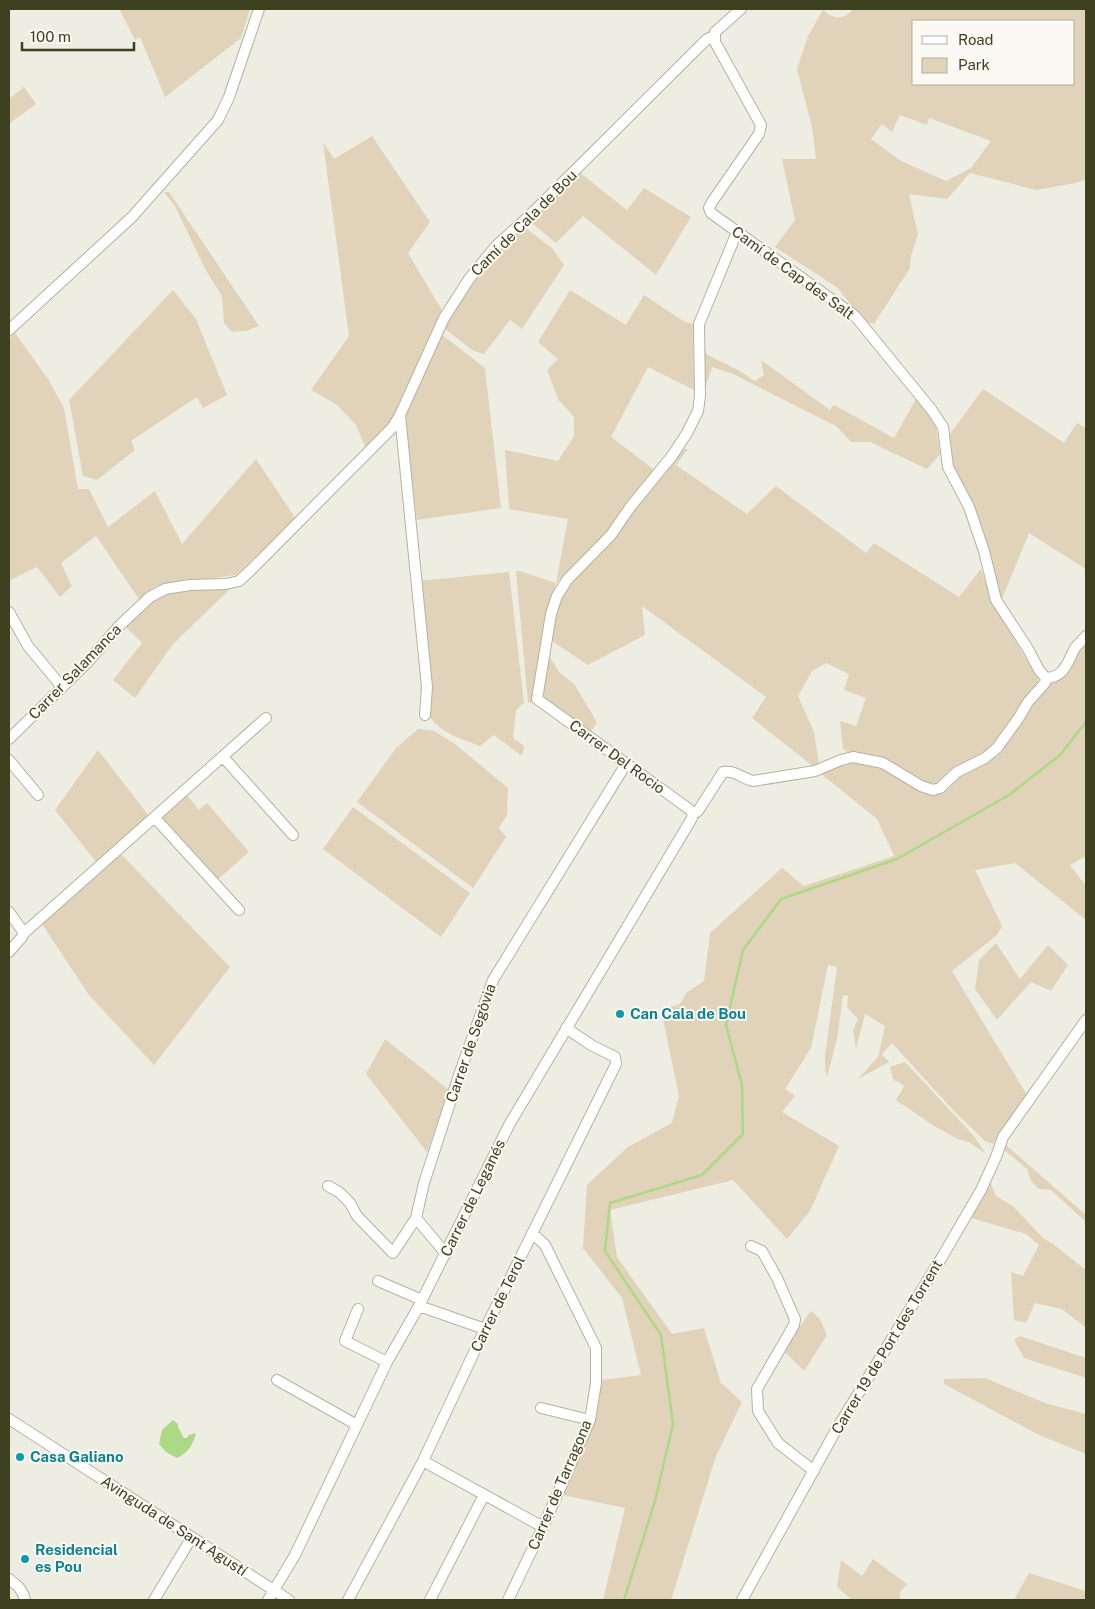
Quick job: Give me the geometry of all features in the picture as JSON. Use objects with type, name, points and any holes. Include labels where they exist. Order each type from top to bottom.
[{"type":"street","points":[[9,330],[132,217],[218,120],[229,97],[259,9]]},
{"type":"street","points":[[714,36],[720,27],[741,9]]},
{"type":"street","name":"Camí de Cap des Salt","points":[[714,36],[718,48],[761,125],[758,134],[710,208],[716,217],[855,316],[931,409],[943,426],[948,466],[969,507],[984,551],[996,600],[1028,649],[1039,670],[1046,678]]},
{"type":"street","name":"Camí de Cala de Bou","points":[[140,605],[150,596],[165,589],[190,584],[226,584],[239,581],[250,571],[383,438],[400,415],[444,318],[469,278],[496,246],[528,217],[707,39],[714,36]]},
{"type":"street","name":"Carrer Del Rocio","points":[[692,816],[689,809],[538,700],[551,614],[557,596],[567,580],[611,535],[631,506],[672,456],[698,411],[700,396],[699,324],[737,232]]},
{"type":"street","points":[[400,415],[427,687],[425,715]]},
{"type":"street","name":"Carrer Salamanca","points":[[9,739],[62,687],[140,605]]},
{"type":"street","points":[[9,612],[28,646],[62,687]]},
{"type":"street","points":[[1046,678],[1054,678],[1062,673],[1076,647],[1086,636]]},
{"type":"street","name":"Carrer de Leganés","points":[[268,1600],[303,1539],[387,1362],[421,1303],[509,1125],[692,816],[723,772],[736,772],[745,779],[753,781],[815,770],[841,760],[853,758],[883,763],[921,786],[933,790],[940,788],[957,772],[985,758],[997,748],[1028,702],[1045,683],[1046,678]]},
{"type":"street","points":[[9,952],[24,933],[156,818],[266,718]]},
{"type":"street","points":[[223,757],[293,835]]},
{"type":"street","points":[[9,760],[38,795]]},
{"type":"street","name":"Carrer de Segòvia","points":[[328,1186],[339,1192],[350,1203],[357,1216],[393,1253],[416,1218],[426,1174],[493,980],[626,764]]},
{"type":"street","points":[[156,818],[239,910]]},
{"type":"street","points":[[9,912],[24,933]]},
{"type":"street","name":"Carrer 19 de Port des Torrent","points":[[742,1600],[836,1430],[942,1257],[980,1190],[1003,1137],[1086,1020]]},
{"type":"street","name":"Carrer de Terol","points":[[348,1600],[423,1461],[485,1329],[616,1064],[615,1058],[566,1028]]},
{"type":"street","points":[[416,1218],[446,1254]]},
{"type":"street","name":"Carrer de Tarragona","points":[[508,1600],[543,1528],[590,1420],[596,1383],[596,1348],[545,1245],[532,1233]]},
{"type":"street","points":[[751,1246],[762,1251],[777,1278],[795,1319],[794,1325],[756,1389],[758,1411],[778,1443],[814,1471]]},
{"type":"street","points":[[378,1280],[421,1303],[485,1329]]},
{"type":"street","points":[[358,1308],[345,1341],[387,1362]]},
{"type":"street","points":[[278,1380],[357,1425]]},
{"type":"street","points":[[541,1408],[590,1420]]},
{"type":"street","name":"Avinguda de Sant Agustí","points":[[9,1419],[289,1600]]},
{"type":"street","points":[[423,1461],[543,1528]]},
{"type":"street","points":[[430,1600],[484,1495]]},
{"type":"street","points":[[154,1600],[192,1537]]},
{"type":"street","points":[[9,1579],[19,1587],[24,1594],[25,1600]]},
{"type":"green space","points":[[119,9],[250,9],[241,38],[165,97],[140,37],[135,40]]},
{"type":"green space","points":[[853,9],[1086,9],[1086,179],[1076,183],[1036,190],[970,173],[947,199],[909,194],[918,235],[911,255],[910,268],[874,324],[863,321],[838,288],[775,247],[795,220],[782,159],[816,159],[812,127],[797,69],[808,36],[823,10],[835,17],[846,15]],"holes":[[[900,115],[927,125],[929,118],[991,141],[971,168],[946,181],[901,161],[871,139],[882,124],[892,132]]]},
{"type":"green space","points":[[24,87],[36,104],[9,124],[9,99]]},
{"type":"green space","points":[[372,136],[430,222],[408,253],[443,312],[391,420],[366,449],[356,425],[336,404],[311,390],[349,336],[323,142],[334,159]]},
{"type":"green space","points":[[579,172],[627,210],[644,188],[691,217],[656,275],[583,216],[556,243],[528,220]]},
{"type":"green space","points":[[164,192],[169,192],[259,326],[246,331],[232,332],[224,323],[222,296],[205,269],[175,206]]},
{"type":"green space","points":[[523,226],[552,248],[564,265],[522,329],[510,320],[484,354],[472,350],[444,328],[445,322],[470,281],[497,250]]},
{"type":"green space","points":[[173,290],[196,319],[227,395],[203,408],[197,397],[131,441],[135,450],[97,480],[83,476],[69,400]]},
{"type":"green space","points":[[570,290],[626,325],[644,295],[683,321],[693,324],[694,390],[648,367],[611,437],[656,471],[611,529],[556,583],[568,519],[509,509],[505,450],[558,461],[574,436],[574,417],[558,399],[547,370],[558,359],[538,342]]},
{"type":"green space","points":[[703,329],[706,354],[755,381],[764,375],[761,360],[830,410],[834,405],[894,438],[917,397],[936,427],[940,454],[927,469],[870,442],[851,442],[836,426],[733,374],[712,367],[703,394]]},
{"type":"green space","points":[[15,333],[48,379],[64,408],[78,489],[89,489],[108,527],[155,491],[182,544],[256,459],[296,519],[236,575],[156,586],[139,599],[96,536],[61,563],[72,586],[60,597],[37,567],[9,581],[9,338]]},
{"type":"green space","points":[[441,334],[485,368],[501,508],[417,520],[403,416]]},
{"type":"green space","points":[[983,389],[1064,443],[1077,423],[1086,428],[1086,569],[1029,533],[1001,601],[953,469],[946,444],[950,434]]},
{"type":"green space","points":[[681,449],[688,449],[676,465],[747,514],[776,486],[866,553],[874,543],[959,597],[981,569],[993,604],[1038,679],[1038,686],[989,752],[942,782],[932,786],[850,754],[843,749],[840,721],[856,726],[866,698],[844,690],[849,674],[826,663],[812,671],[798,696],[814,732],[819,764],[814,767],[752,718],[766,697],[642,606],[645,635],[588,665],[552,641],[550,657],[559,672],[574,684],[597,722],[589,735],[541,699],[559,599],[569,582]]},
{"type":"green space","points":[[516,571],[556,583],[531,703],[528,702]]},
{"type":"green space","points":[[509,572],[524,703],[516,710],[513,738],[524,746],[522,756],[494,735],[480,746],[458,738],[438,726],[428,714],[419,581]]},
{"type":"green space","points":[[191,589],[230,589],[173,644],[135,698],[113,680],[142,643],[125,626],[155,597]]},
{"type":"green space","points":[[1086,644],[1086,856],[1070,865],[1086,886],[1086,920],[1015,863],[975,870],[1002,926],[997,935],[952,971],[1027,1095],[993,1144],[985,1141],[953,1110],[892,1043],[882,1054],[889,1062],[858,1079],[878,1057],[885,1026],[865,1014],[856,1049],[853,1030],[858,1019],[847,1007],[848,996],[843,995],[837,1039],[827,1077],[825,1056],[837,967],[828,965],[811,1048],[785,1089],[795,1096],[782,1112],[839,1146],[810,1211],[787,1239],[733,1180],[610,1210],[617,1257],[672,1334],[704,1328],[721,1383],[742,1402],[716,1456],[671,1600],[603,1600],[625,1508],[563,1495],[594,1420],[601,1380],[641,1375],[622,1298],[583,1248],[587,1185],[628,1147],[672,1123],[679,1096],[661,1010],[680,1004],[687,992],[704,981],[710,933],[782,868],[804,886],[894,856],[877,819],[820,773],[841,763],[865,763],[890,771],[934,796],[965,772],[998,756],[1037,698],[1049,685],[1064,677],[1081,648]]},
{"type":"green space","points":[[418,729],[434,731],[455,744],[508,788],[507,815],[499,828],[506,837],[473,888],[357,802],[396,748]]},
{"type":"green space","points":[[98,750],[149,816],[97,863],[55,810]]},
{"type":"green space","points":[[186,794],[199,810],[207,803],[249,852],[216,881],[160,818]]},
{"type":"green space","points":[[353,807],[470,893],[441,937],[323,849]]},
{"type":"green space","points":[[120,853],[230,967],[154,1065],[89,995],[42,924]]},
{"type":"green space","points":[[996,943],[1020,979],[1048,945],[1068,965],[1051,991],[1031,982],[997,1020],[975,989],[979,960]]},
{"type":"green space","points":[[385,1039],[449,1090],[427,1152],[366,1074]]},
{"type":"green space","points":[[905,1062],[973,1135],[986,1154],[969,1142],[958,1139],[934,1126],[896,1100],[904,1086],[893,1079],[890,1067]]},
{"type":"green space","points":[[1005,1144],[1086,1215],[1086,1222],[1051,1190],[1039,1189],[1031,1181],[1027,1169],[1003,1149]]},
{"type":"green space","points":[[989,1179],[996,1196],[1014,1207],[1044,1239],[1086,1270],[1086,1328],[1062,1309],[1035,1303],[1026,1323],[1014,1320],[1011,1272],[1023,1276],[1039,1245],[1026,1234],[968,1217]]},
{"type":"green space","points":[[811,1311],[820,1319],[827,1335],[804,1371],[783,1350]]},
{"type":"green space","points":[[1020,1336],[1086,1358],[1086,1378],[1024,1358],[1014,1340]]},
{"type":"green space","points":[[985,1378],[1045,1403],[1086,1414],[1086,1454],[1039,1435],[944,1384],[944,1379]]},
{"type":"green space","points":[[873,1559],[907,1584],[900,1592],[900,1600],[852,1600],[837,1587],[841,1560],[862,1576]]},
{"type":"green space","points":[[1029,1573],[1086,1591],[1086,1600],[1014,1600]]},
{"type":"shaded area","points":[[173,1420],[178,1424],[184,1438],[196,1433],[190,1448],[177,1458],[166,1452],[159,1444],[162,1430]]},
{"type":"waterway","points":[[624,1600],[655,1501],[673,1424],[661,1335],[605,1251],[610,1203],[702,1175],[743,1134],[742,1085],[726,1025],[743,950],[781,899],[897,859],[1009,795],[1060,755],[1086,722]]},
{"type":"place","name":"Can Cala de Bou","points":[[620,1014]]},
{"type":"place","name":"Casa Galiano","points":[[20,1457]]},
{"type":"place","name":"Residencial es Pou","points":[[25,1559]]}]
